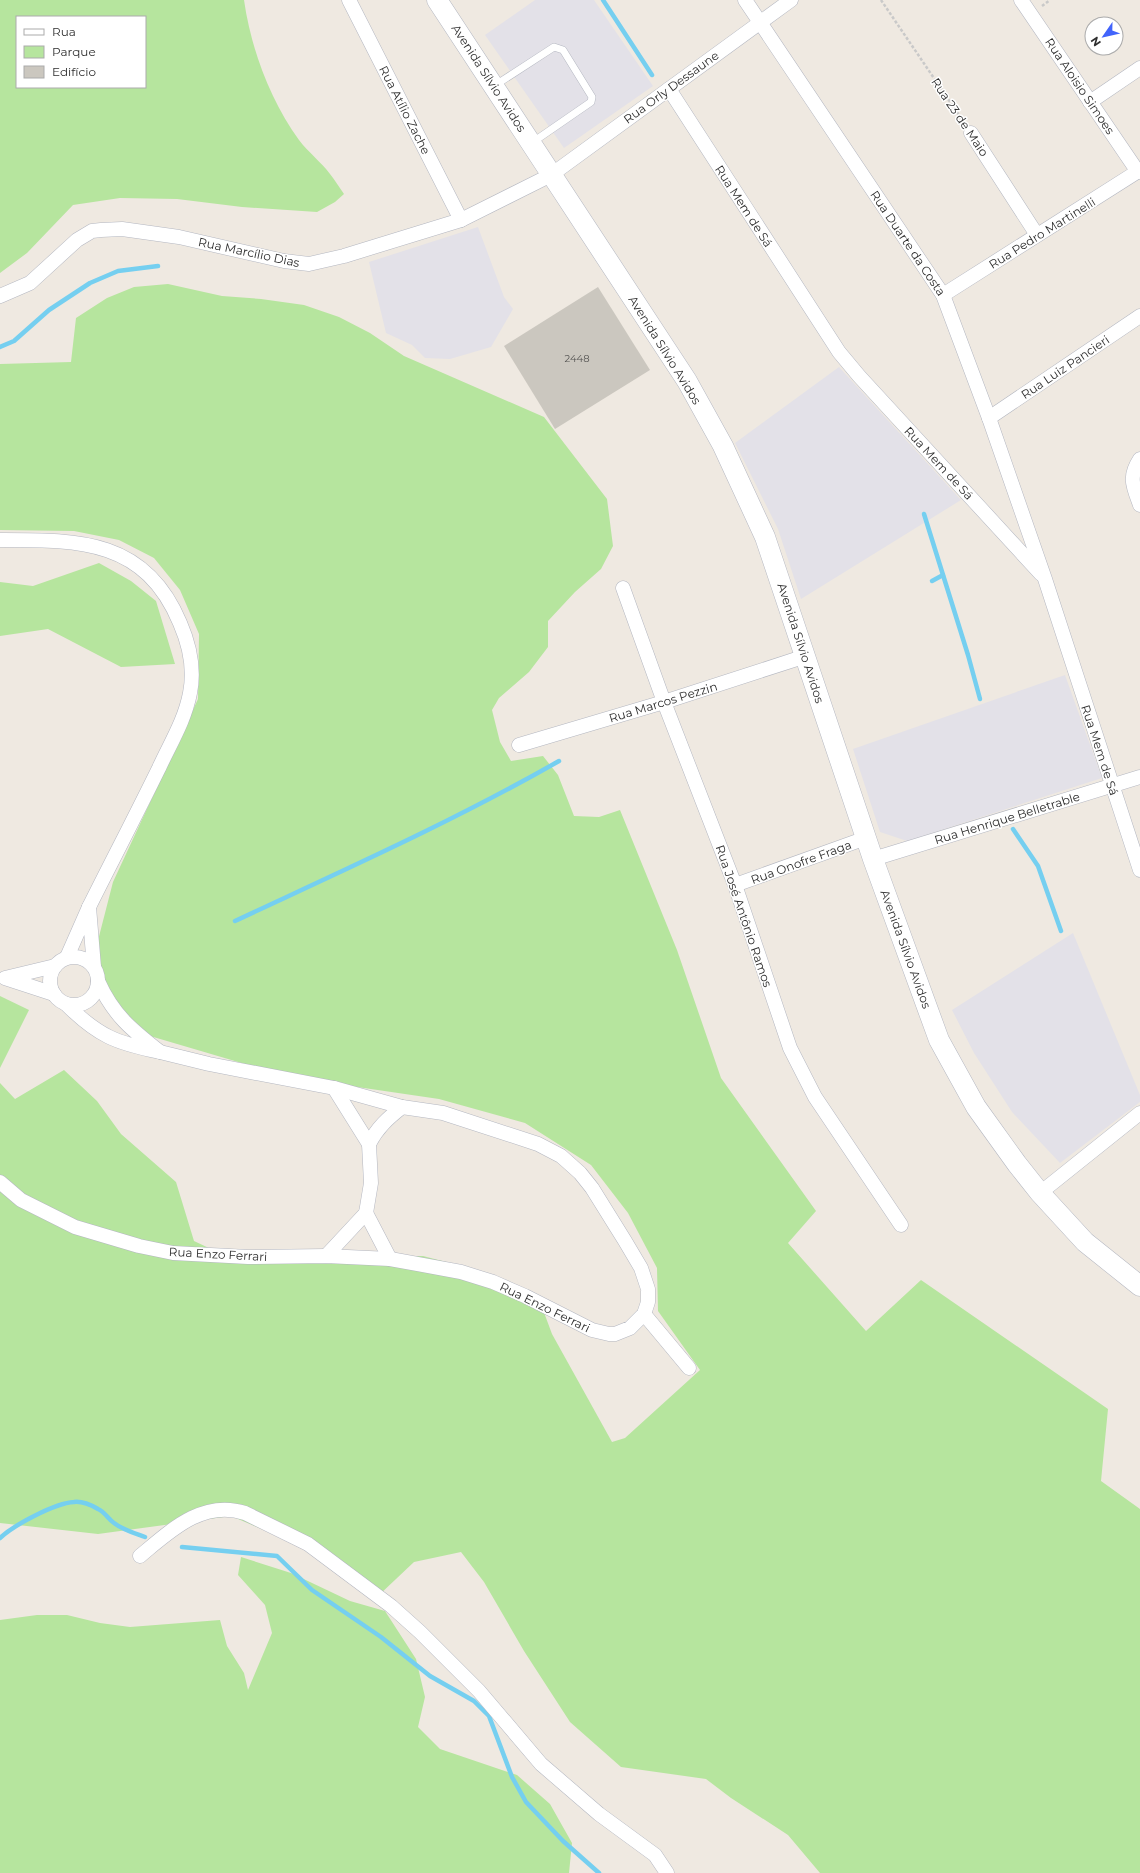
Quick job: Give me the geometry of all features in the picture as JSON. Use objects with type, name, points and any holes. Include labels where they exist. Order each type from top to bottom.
[{"type":"main road","name":"Avenida Sílvio Avidos","points":[[437,0],[687,381],[723,446],[766,537],[873,859],[939,1040],[976,1107],[1040,1193],[1085,1242],[1140,1286]]},
{"type":"street","name":"Rua Atílio Zache","points":[[349,0],[461,220]]},
{"type":"street","name":"Rua Duarte da Costa","points":[[745,0],[943,295],[989,418],[1045,579]]},
{"type":"street","name":"Rua Orly Dessaune","points":[[551,175],[792,0]]},
{"type":"street","name":"Rua Aloisio Simoes","points":[[1021,0],[1139,171]]},
{"type":"street","points":[[1090,102],[1140,68]]},
{"type":"street","name":"Rua Mem de Sá","points":[[669,89],[839,352],[859,376],[1045,579],[1140,870]]},
{"type":"street","name":"Rua 23 de Maio","points":[[971,133],[1037,235]]},
{"type":"street","name":"Rua Pedro Martinelli","points":[[943,295],[1139,171]]},
{"type":"street","name":"Rua Marcílio Dias","points":[[0,296],[30,283],[77,240],[92,231],[122,229],[179,237],[284,262],[309,264],[344,256],[461,220],[551,175]]},
{"type":"street","name":"Rua Luiz Pancieri","points":[[989,418],[1140,316]]},
{"type":"street","points":[[1140,459],[1133,471],[1132,479],[1140,505]]},
{"type":"street","points":[[0,540],[67,541],[114,552],[144,569],[167,597],[181,624],[192,656],[193,675],[185,715],[89,907],[67,957],[55,966],[2,978]]},
{"type":"street","name":"Rua José Antônio Ramos","points":[[623,588],[664,702],[735,885],[778,1017],[790,1048],[802,1075],[815,1097],[901,1225]]},
{"type":"street","name":"Rua Marcos Pezzin","points":[[519,745],[664,702],[806,656]]},
{"type":"street","name":"Rua Henrique Belletrable","points":[[873,859],[1140,777]]},
{"type":"street","name":"Rua Onofre Fraga","points":[[735,885],[866,838]]},
{"type":"street","points":[[89,907],[94,967],[98,981],[113,1010],[131,1030],[160,1052]]},
{"type":"street","points":[[67,957],[82,958],[94,967]]},
{"type":"street","points":[[55,966],[50,980],[54,994],[59,1000],[66,1004],[84,1022],[100,1033],[132,1046],[209,1064],[334,1088],[402,1107],[444,1113],[538,1144],[561,1156],[580,1173],[592,1188],[641,1268],[648,1289],[648,1302],[644,1314],[689,1368]]},
{"type":"street","points":[[2,978],[54,994]]},
{"type":"street","points":[[66,1004],[74,1005],[88,1001],[97,989],[98,981]]},
{"type":"street","points":[[326,1256],[366,1213],[371,1183],[368,1144],[334,1088]]},
{"type":"street","points":[[368,1144],[375,1131],[402,1107]]},
{"type":"street","points":[[1040,1193],[1140,1113]]},
{"type":"street","name":"Rua Enzo Ferrari","points":[[0,1182],[21,1200],[75,1227],[139,1246],[173,1253],[248,1257],[326,1256],[390,1259],[461,1272],[493,1282],[600,1332],[615,1334],[623,1332],[636,1324],[644,1314]]},
{"type":"street","points":[[366,1213],[390,1259]]},
{"type":"street","points":[[140,1556],[193,1516],[223,1510],[237,1510],[246,1513],[308,1544],[391,1606],[420,1632],[479,1691],[541,1764],[599,1814],[655,1855],[667,1873]]},
{"type":"lane","points":[[494,86],[554,47],[562,50],[592,97],[591,102],[531,143]]},
{"type":"path","name":"Rua 23 de Maio","points":[[881,0],[971,133]]},
{"type":"shaded area","points":[[535,0],[594,0],[653,86],[564,148],[485,35]]},
{"type":"shaded area","points":[[478,227],[504,297],[513,309],[491,347],[450,359],[425,358],[412,345],[386,333],[369,262]]},
{"type":"shaded area","points":[[839,367],[961,500],[801,599],[778,529],[735,443]]},
{"type":"shaded area","points":[[1065,675],[1102,778],[907,841],[880,832],[853,749]]},
{"type":"shaded area","points":[[1073,933],[1140,1095],[1140,1102],[1060,1163],[1012,1112],[974,1053],[952,1010]]},
{"type":"green space","points":[[0,0],[244,0],[251,37],[263,73],[279,108],[299,140],[334,179],[344,194],[335,202],[317,212],[242,207],[177,199],[120,198],[73,205],[27,253],[0,273]]},
{"type":"green space","points":[[168,284],[222,296],[261,299],[304,305],[339,317],[370,333],[404,356],[544,417],[607,499],[613,546],[601,569],[575,592],[548,621],[548,647],[529,672],[499,698],[492,710],[500,742],[511,761],[543,756],[558,775],[574,816],[599,817],[620,810],[677,950],[721,1078],[816,1211],[788,1243],[866,1331],[921,1280],[1108,1409],[1101,1481],[1140,1509],[1140,1873],[820,1873],[788,1835],[731,1798],[706,1779],[621,1767],[570,1722],[524,1651],[484,1582],[461,1552],[414,1562],[378,1596],[292,1542],[231,1516],[98,1534],[0,1523],[0,1083],[15,1099],[64,1070],[97,1101],[121,1134],[176,1182],[194,1241],[230,1258],[423,1256],[477,1270],[539,1299],[552,1334],[612,1442],[625,1438],[700,1370],[658,1311],[657,1268],[628,1213],[591,1165],[525,1123],[439,1099],[289,1077],[150,1036],[111,999],[95,952],[113,882],[198,699],[199,634],[180,590],[154,558],[119,540],[74,531],[0,530],[0,364],[71,362],[76,318],[107,298],[134,287]]},
{"type":"green space","points":[[99,563],[131,581],[156,601],[175,664],[121,667],[48,629],[0,636],[0,582],[33,586]]},
{"type":"green space","points":[[0,996],[29,1010],[0,1068]]},
{"type":"green space","points":[[241,1557],[291,1573],[350,1601],[385,1611],[416,1659],[425,1697],[418,1727],[440,1749],[517,1775],[550,1804],[572,1843],[569,1873],[0,1873],[0,1620],[37,1615],[67,1615],[100,1623],[130,1627],[220,1620],[227,1646],[244,1673],[248,1690],[272,1633],[265,1605],[238,1575]]},
{"type":"building","points":[[598,287],[650,370],[555,429],[504,346]]},
{"type":"waterway","points":[[603,0],[652,75]]},
{"type":"waterway","points":[[0,347],[14,341],[49,310],[90,283],[118,271],[158,266]]},
{"type":"waterway","points":[[924,514],[968,655],[980,699]]},
{"type":"waterway","points":[[932,581],[943,575]]},
{"type":"waterway","points":[[235,921],[439,825],[559,761]]},
{"type":"waterway","points":[[1013,829],[1038,866],[1061,931]]},
{"type":"waterway","points":[[0,1538],[15,1527],[46,1510],[66,1503],[77,1502],[86,1504],[103,1512],[117,1525],[145,1537]]},
{"type":"waterway","points":[[182,1547],[277,1556],[312,1590],[381,1637],[430,1676],[474,1701],[489,1716],[512,1777],[526,1802],[563,1841],[599,1873]]}]
